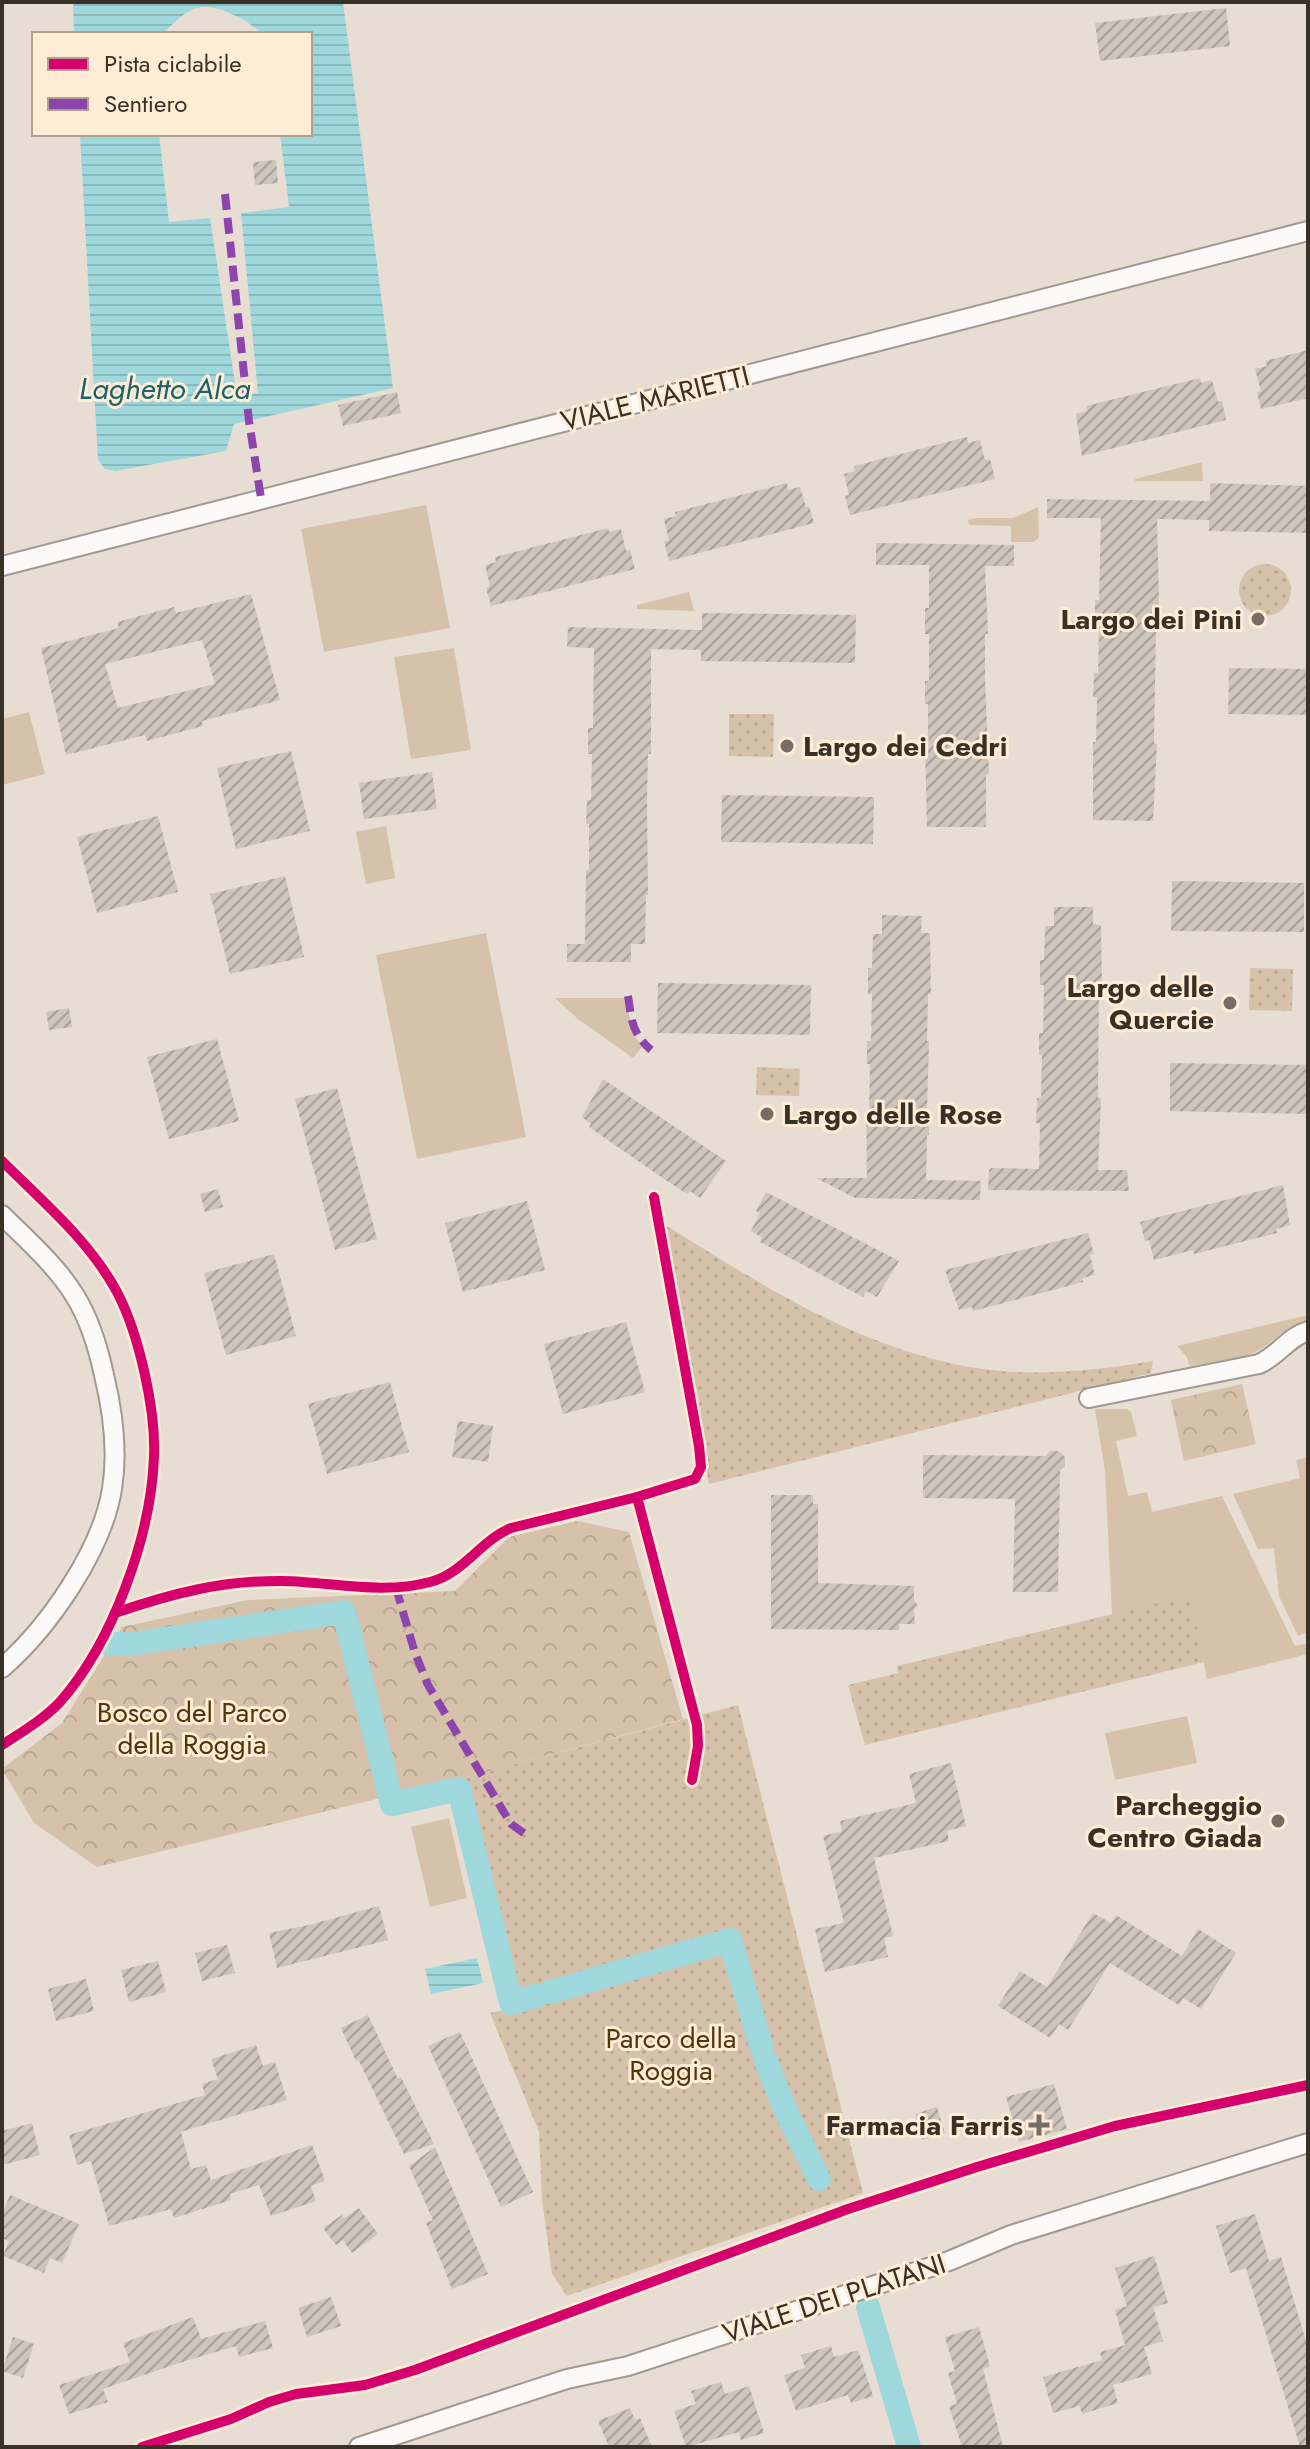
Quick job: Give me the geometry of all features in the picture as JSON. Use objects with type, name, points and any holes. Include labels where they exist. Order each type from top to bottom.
[{"type":"street","name":"VIALE MARIETTI","points":[[2,566],[1308,231]]},
{"type":"street","points":[[2,1215],[60,1274],[87,1317],[109,1395],[115,1441],[108,1508],[88,1555],[56,1605],[2,1668]]},
{"type":"street","points":[[1089,1398],[1259,1364],[1295,1336],[1308,1331]]},
{"type":"street","name":"VIALE DEI PLATANI","points":[[359,2447],[580,2375],[628,2366],[949,2261],[1011,2235],[1308,2143]]},
{"type":"green space","points":[[1202,462],[1203,481],[1135,481],[1135,479]]},
{"type":"green space","points":[[426,505],[450,628],[324,652],[301,529]]},
{"type":"green space","points":[[1038,507],[1039,538],[1033,542],[1011,542],[1011,526],[969,525],[968,520],[1013,518]]},
{"type":"green space","points":[[1265,564],[1283,572],[1291,590],[1283,608],[1265,616],[1247,608],[1239,590],[1247,572]]},
{"type":"green space","points":[[689,592],[694,611],[637,609],[637,605]]},
{"type":"green space","points":[[454,648],[471,750],[411,759],[394,657]]},
{"type":"green space","points":[[29,712],[45,774],[2,785],[2,719]]},
{"type":"green space","points":[[729,714],[774,714],[773,757],[729,756]]},
{"type":"green space","points":[[386,826],[395,878],[366,884],[356,832]]},
{"type":"green space","points":[[486,933],[526,1137],[417,1159],[376,955]]},
{"type":"green space","points":[[1250,968],[1293,969],[1292,1011],[1249,1010]]},
{"type":"green space","points":[[555,998],[626,998],[633,1035],[643,1046],[633,1058],[578,1019]]},
{"type":"green space","points":[[757,1067],[800,1069],[799,1096],[756,1095]]},
{"type":"green space","points":[[662,1223],[815,1313],[897,1348],[983,1369],[1068,1371],[1153,1361],[1151,1373],[709,1484]]},
{"type":"green space","points":[[1308,1315],[1308,1322],[1290,1328],[1261,1349],[1238,1358],[1190,1366],[1177,1346]]},
{"type":"green space","points":[[1242,1384],[1256,1444],[1184,1461],[1171,1400]]},
{"type":"green space","points":[[1095,1409],[1127,1409],[1131,1412],[1137,1436],[1116,1441],[1128,1496],[1147,1492],[1152,1512],[1222,1496],[1295,1646],[1308,1643],[1308,1654],[1207,1679],[1191,1596],[1112,1614],[1105,1471]]},
{"type":"green space","points":[[1308,1457],[1308,1632],[1298,1636],[1279,1596],[1274,1548],[1258,1549],[1233,1494],[1300,1478],[1296,1460]]},
{"type":"green space","name":"Bosco del Parco della Roggia","points":[[578,1521],[629,1532],[683,1719],[463,1778],[97,1867],[34,1823],[2,1769],[62,1723],[122,1627],[248,1600],[455,1591],[509,1537]]},
{"type":"green space","points":[[1191,1595],[1204,1662],[865,1745],[848,1685],[898,1673],[897,1666]]},
{"type":"green space","name":"Parco della Roggia","points":[[738,1705],[863,2193],[567,2296],[552,2274],[542,2199],[539,2132],[490,2013],[523,2006],[463,1778]]},
{"type":"green space","points":[[1187,1716],[1197,1763],[1115,1780],[1105,1733]]},
{"type":"green space","points":[[449,1818],[467,1898],[430,1907],[411,1827]]},
{"type":"water","name":"Laghetto Alca","points":[[73,2],[343,2],[393,388],[234,424],[226,451],[115,471],[105,469],[98,460],[80,136],[159,136],[169,222],[210,218],[237,396],[258,393],[241,213],[289,207],[280,136],[312,136],[312,32],[260,32],[244,20],[209,7],[192,10],[165,32],[74,32]]},
{"type":"water","points":[[477,1958],[483,1983],[431,1994],[425,1969]]},
{"type":"building","points":[[1226,8],[1230,46],[1100,61],[1095,23]]},
{"type":"building","points":[[276,160],[278,183],[255,185],[253,162]]},
{"type":"building","points":[[1308,350],[1308,398],[1261,409],[1257,392],[1261,391],[1255,369],[1267,366],[1265,361]]},
{"type":"building","points":[[1200,378],[1201,383],[1212,380],[1218,402],[1222,401],[1226,420],[1082,456],[1076,414],[1087,411],[1086,406]]},
{"type":"building","points":[[397,392],[401,413],[343,426],[338,405]]},
{"type":"building","points":[[967,437],[968,443],[980,440],[985,460],[990,459],[995,479],[850,515],[844,474],[855,471],[854,466]]},
{"type":"building","points":[[787,483],[788,490],[800,487],[814,523],[669,561],[664,541],[669,540],[664,519],[676,516],[675,512]]},
{"type":"building","points":[[1210,483],[1308,486],[1308,533],[1209,531],[1209,520],[1157,519],[1159,628],[1156,628],[1154,743],[1157,744],[1153,821],[1093,820],[1093,742],[1096,742],[1097,697],[1093,697],[1094,673],[1098,673],[1099,628],[1095,628],[1095,600],[1099,600],[1101,518],[1047,518],[1047,499],[1210,501]]},
{"type":"building","points":[[608,528],[609,532],[621,529],[626,551],[630,550],[635,569],[491,606],[485,565],[496,562],[495,557]]},
{"type":"building","points":[[876,543],[1014,545],[1014,566],[985,566],[989,774],[986,774],[986,827],[927,827],[925,750],[928,750],[928,704],[925,704],[925,681],[929,681],[929,634],[925,634],[925,608],[929,608],[929,565],[876,565]]},
{"type":"building","points":[[251,594],[280,700],[202,721],[203,726],[147,741],[145,735],[66,755],[41,648],[119,628],[117,622],[174,607],[176,613]],"holes":[[[202,640],[215,684],[118,708],[105,664]]]},
{"type":"building","points":[[702,613],[856,615],[855,663],[701,661],[701,650],[651,649],[645,944],[631,944],[631,962],[567,962],[567,944],[585,944],[586,870],[589,870],[589,824],[586,824],[587,800],[591,800],[592,754],[588,754],[588,728],[593,728],[594,648],[567,647],[568,627],[702,630]]},
{"type":"building","points":[[1229,668],[1308,669],[1308,715],[1228,714]]},
{"type":"building","points":[[291,751],[310,831],[236,849],[217,768]]},
{"type":"building","points":[[432,772],[437,809],[364,819],[359,783]]},
{"type":"building","points":[[722,795],[874,797],[873,844],[721,842]]},
{"type":"building","points":[[158,816],[178,892],[97,913],[77,837]]},
{"type":"building","points":[[285,876],[304,957],[230,974],[210,894]]},
{"type":"building","points":[[1172,881],[1304,883],[1304,932],[1171,931]]},
{"type":"building","points":[[1054,907],[1093,907],[1093,924],[1101,925],[1098,1170],[1127,1170],[1129,1191],[988,1190],[991,1168],[1039,1169],[1040,1123],[1036,1123],[1037,1098],[1041,1098],[1039,1033],[1043,1033],[1044,985],[1040,985],[1040,960],[1044,960],[1045,926],[1054,926]]},
{"type":"building","points":[[882,915],[922,916],[921,933],[930,933],[926,1180],[981,1181],[980,1200],[855,1198],[816,1178],[867,1178],[866,1110],[869,1110],[870,1064],[867,1064],[867,1041],[871,1041],[872,994],[868,994],[868,968],[872,968],[873,934],[882,934]]},
{"type":"building","points":[[658,983],[811,985],[810,1035],[657,1033]]},
{"type":"building","points":[[69,1008],[72,1027],[49,1030],[46,1012]]},
{"type":"building","points":[[217,1039],[239,1121],[169,1139],[147,1057]]},
{"type":"building","points":[[1170,1063],[1308,1065],[1308,1114],[1170,1111]]},
{"type":"building","points":[[603,1079],[726,1161],[700,1198],[690,1191],[687,1194],[589,1127],[591,1124],[582,1117]]},
{"type":"building","points":[[337,1088],[377,1239],[335,1250],[295,1099]]},
{"type":"building","points":[[1283,1185],[1290,1225],[1276,1229],[1277,1233],[1194,1254],[1193,1250],[1154,1260],[1140,1222]]},
{"type":"building","points":[[218,1189],[223,1207],[205,1212],[200,1194]]},
{"type":"building","points":[[766,1192],[899,1261],[877,1297],[866,1291],[863,1297],[760,1242],[762,1237],[751,1231],[760,1213],[756,1211]]},
{"type":"building","points":[[527,1201],[545,1270],[463,1292],[445,1223]]},
{"type":"building","points":[[1088,1233],[1094,1254],[1090,1255],[1095,1275],[1082,1278],[1083,1282],[973,1311],[972,1307],[959,1310],[945,1270]]},
{"type":"building","points":[[274,1254],[296,1336],[226,1355],[204,1273]]},
{"type":"building","points":[[626,1322],[645,1392],[563,1414],[544,1344]]},
{"type":"building","points":[[390,1382],[409,1452],[327,1474],[308,1404]]},
{"type":"building","points":[[458,1421],[493,1426],[488,1462],[452,1457]]},
{"type":"building","points":[[1050,1451],[1059,1451],[1065,1457],[1065,1466],[1060,1470],[1058,1592],[1013,1592],[1015,1499],[923,1498],[923,1455],[1046,1456]]},
{"type":"building","points":[[771,1495],[813,1495],[813,1504],[818,1504],[818,1583],[914,1586],[914,1600],[918,1606],[914,1609],[915,1624],[899,1624],[899,1630],[771,1629]]},
{"type":"building","points":[[951,1763],[966,1826],[947,1831],[949,1841],[874,1858],[893,1936],[884,1938],[888,1957],[825,1972],[815,1929],[844,1923],[823,1836],[842,1831],[840,1821],[916,1803],[909,1774]]},
{"type":"building","points":[[379,1906],[388,1940],[277,1968],[269,1933]]},
{"type":"building","points":[[1093,1913],[1111,1923],[1116,1915],[1182,1956],[1198,1929],[1236,1953],[1201,2009],[1183,1998],[1179,2005],[1110,1963],[1068,2030],[1059,2024],[1050,2038],[998,2006],[1020,1971],[1047,1987]]},
{"type":"building","points":[[227,1945],[235,1973],[202,1981],[195,1953]]},
{"type":"building","points":[[158,1961],[166,1992],[129,2002],[121,1970]]},
{"type":"building","points":[[86,1979],[94,2011],[56,2021],[48,1989]]},
{"type":"building","points":[[368,2015],[398,2079],[401,2077],[434,2144],[404,2154],[358,2059],[356,2061],[341,2028]]},
{"type":"building","points":[[460,2032],[533,2192],[501,2207],[428,2046]]},
{"type":"building","points":[[256,2045],[263,2066],[275,2062],[287,2100],[181,2132],[191,2169],[206,2165],[211,2180],[312,2145],[325,2181],[311,2186],[316,2201],[271,2216],[259,2185],[230,2194],[231,2200],[174,2218],[171,2209],[109,2226],[91,2161],[77,2165],[69,2135],[205,2095],[202,2084],[218,2079],[211,2059]]},
{"type":"building","points":[[1054,2084],[1067,2129],[1019,2142],[1006,2097]]},
{"type":"building","points":[[937,2107],[945,2133],[922,2140],[915,2114]]},
{"type":"building","points":[[32,2123],[40,2155],[2,2165],[2,2131]]},
{"type":"building","points":[[435,2147],[488,2274],[452,2289],[426,2223],[433,2220],[409,2166]]},
{"type":"building","points":[[10,2195],[79,2224],[62,2263],[50,2258],[44,2273],[3,2256],[9,2241],[2,2238],[2,2214]]},
{"type":"building","points":[[359,2208],[378,2234],[352,2253],[343,2240],[336,2245],[323,2228]]},
{"type":"building","points":[[1255,2214],[1269,2261],[1281,2257],[1308,2348],[1308,2447],[1300,2447],[1246,2268],[1230,2273],[1216,2226]]},
{"type":"building","points":[[1154,2256],[1168,2303],[1153,2307],[1163,2341],[1144,2347],[1152,2374],[1113,2385],[1118,2403],[1082,2414],[1080,2406],[1053,2413],[1043,2377],[1102,2360],[1100,2352],[1125,2345],[1115,2310],[1127,2306],[1115,2268]]},
{"type":"building","points":[[331,2297],[341,2326],[307,2337],[298,2308]]},
{"type":"building","points":[[193,2317],[201,2339],[265,2321],[273,2348],[239,2357],[236,2346],[179,2363],[103,2389],[108,2402],[69,2414],[59,2385],[130,2362],[123,2343]]},
{"type":"building","points":[[979,2327],[990,2366],[983,2369],[1003,2447],[962,2447],[949,2406],[957,2404],[948,2373],[955,2371],[945,2337]]},
{"type":"building","points":[[13,2337],[34,2344],[23,2378],[2,2371]]},
{"type":"building","points":[[831,2346],[834,2357],[858,2350],[873,2396],[851,2403],[848,2395],[796,2411],[784,2375],[805,2368],[801,2355]]},
{"type":"building","points":[[721,2382],[725,2394],[749,2386],[764,2433],[741,2440],[739,2432],[686,2447],[674,2411],[696,2404],[691,2391]]},
{"type":"building","points":[[630,2408],[635,2420],[640,2418],[652,2447],[609,2447],[598,2421]]},
{"type":"waterway","points":[[110,1644],[131,1644],[344,1612],[392,1804],[459,1789],[511,2003],[539,1995]]},
{"type":"waterway","points":[[550,1992],[730,1940],[762,2049]]},
{"type":"waterway","points":[[766,2061],[784,2107],[819,2179]]},
{"type":"waterway","points":[[868,2307],[909,2447]]},
{"type":"marked path","points":[[225,194],[249,421],[261,498]]},
{"type":"marked path","points":[[628,996],[636,1032],[651,1050]]},
{"type":"marked path","points":[[396,1588],[428,1685],[511,1824],[528,1836]]},
{"type":"cycle path","points":[[2,1161],[79,1239],[117,1292],[132,1329],[144,1373],[154,1438],[146,1520],[126,1587],[97,1650],[60,1702],[40,1720],[2,1745]]},
{"type":"cycle path","points":[[115,1613],[177,1594],[239,1583],[283,1581],[375,1588],[430,1582],[452,1572],[490,1540],[511,1528],[637,1497],[695,1479],[701,1467],[699,1446],[654,1197]]},
{"type":"cycle path","points":[[637,1497],[697,1725],[698,1746],[692,1780]]},
{"type":"cycle path","points":[[142,2447],[231,2419],[296,2394],[365,2385],[415,2370],[848,2209],[977,2167],[1115,2126],[1308,2085]]},
{"type":"place","name":"Largo dei Pini","points":[[1258,619]]},
{"type":"place","name":"Largo dei Cedri","points":[[787,746]]},
{"type":"place","name":"Largo delle Quercie","points":[[1230,1003]]},
{"type":"place","name":"Largo delle Rose","points":[[767,1114]]},
{"type":"place","name":"Parcheggio Centro Giada","points":[[1278,1821]]},
{"type":"place","name":"Farmacia Farris","points":[[1039,2125]]}]
